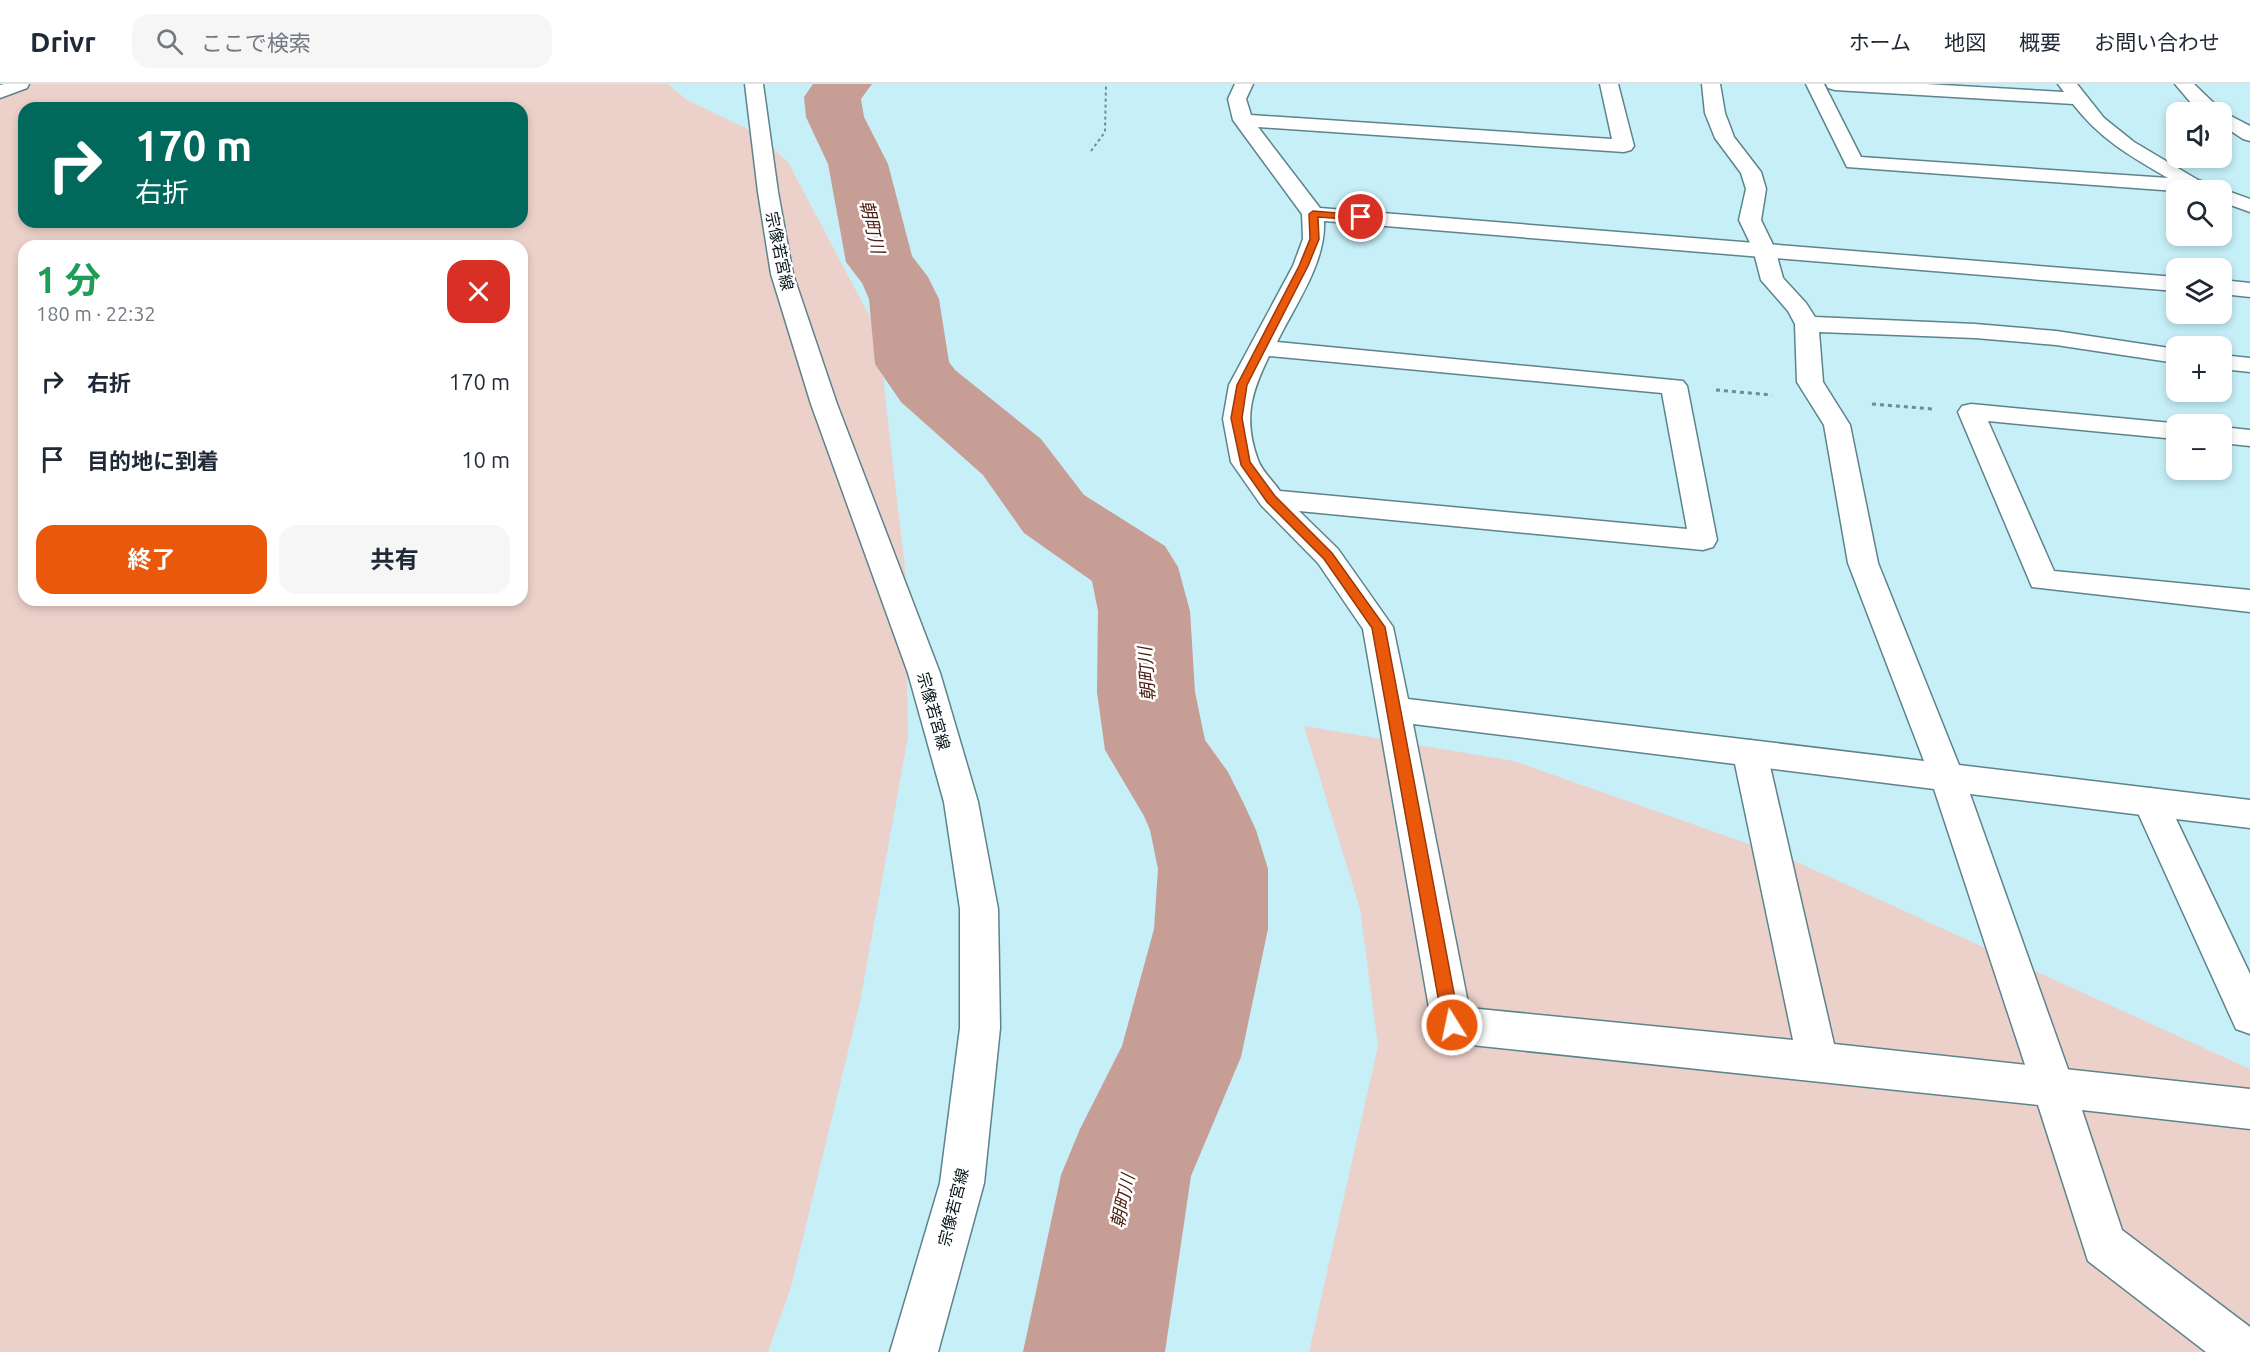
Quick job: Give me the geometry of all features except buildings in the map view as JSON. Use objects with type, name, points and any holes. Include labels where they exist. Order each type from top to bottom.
[{"type":"street","points":[[0,92],[20,84]]},
{"type":"street","name":"宗像若宮線","points":[[754,84],[782,274],[824,404],[924,672],[961,802],[979,909],[980,1028],[962,1183],[914,1352]]},
{"type":"street","points":[[1244,84],[1237,99],[1243,120],[1313,214],[1314,239],[1304,266],[1242,385],[1236,418],[1245,462],[1271,499],[1328,556],[1378,627],[1452,1025],[1818,1061],[2250,1109]]},
{"type":"street","points":[[1243,120],[1624,146],[1609,84]]},
{"type":"street","points":[[1711,84],[1715,112],[1725,138],[1751,172],[1756,189],[1750,220],[1764,249],[1772,280],[1798,308],[1807,324],[1810,382],[1837,425],[1863,562],[1947,777],[2053,1086],[2104,1245],[2244,1352]]},
{"type":"street","points":[[1815,84],[1854,163],[2166,185]]},
{"type":"street","points":[[1835,84],[2073,92],[2097,122],[2127,146],[2158,166],[2187,180]]},
{"type":"street","points":[[2184,84],[2200,102]]},
{"type":"street","points":[[2232,123],[2250,135]]},
{"type":"street","points":[[2232,199],[2250,206]]},
{"type":"street","points":[[1313,214],[2166,283]]},
{"type":"street","points":[[2232,288],[2250,290]]},
{"type":"street","points":[[1807,324],[1975,331],[2056,338],[2166,354]]},
{"type":"street","points":[[1263,348],[1674,386],[1703,540],[1271,499]]},
{"type":"street","points":[[2232,363],[2250,365]]},
{"type":"street","points":[[2166,430],[1971,412],[2043,580],[2250,601]]},
{"type":"street","points":[[2232,436],[2250,438]]},
{"type":"street","points":[[1395,710],[2250,814]]},
{"type":"street","points":[[1750,753],[1818,1061]]},
{"type":"street","points":[[2150,802],[2250,1016]]},
{"type":"path","points":[[1091,151],[1105,132],[1106,84]]},
{"type":"shaded area","points":[[0,84],[668,84],[687,100],[756,133],[788,162],[881,338],[885,396],[905,569],[908,737],[860,1002],[791,1287],[768,1352],[0,1352]]},
{"type":"shaded area","points":[[1304,726],[1514,761],[1786,857],[2250,1069],[2250,1352],[1309,1352],[1378,1046],[1360,909]]},
{"type":"waterway","name":"朝町川","points":[[844,84],[832,97],[835,117],[858,164],[880,262],[894,277],[904,299],[912,364],[928,386],[1012,457],[1054,514],[1134,567],[1144,611],[1146,692],[1156,750],[1191,802],[1203,830],[1213,869],[1211,929],[1180,1057],[1126,1175],[1094,1352]]},
{"type":"route","points":[[1361,217],[1313,214],[1314,239],[1304,266],[1242,385],[1236,418],[1245,462],[1271,499],[1328,556],[1378,627],[1452,1025]]}]
